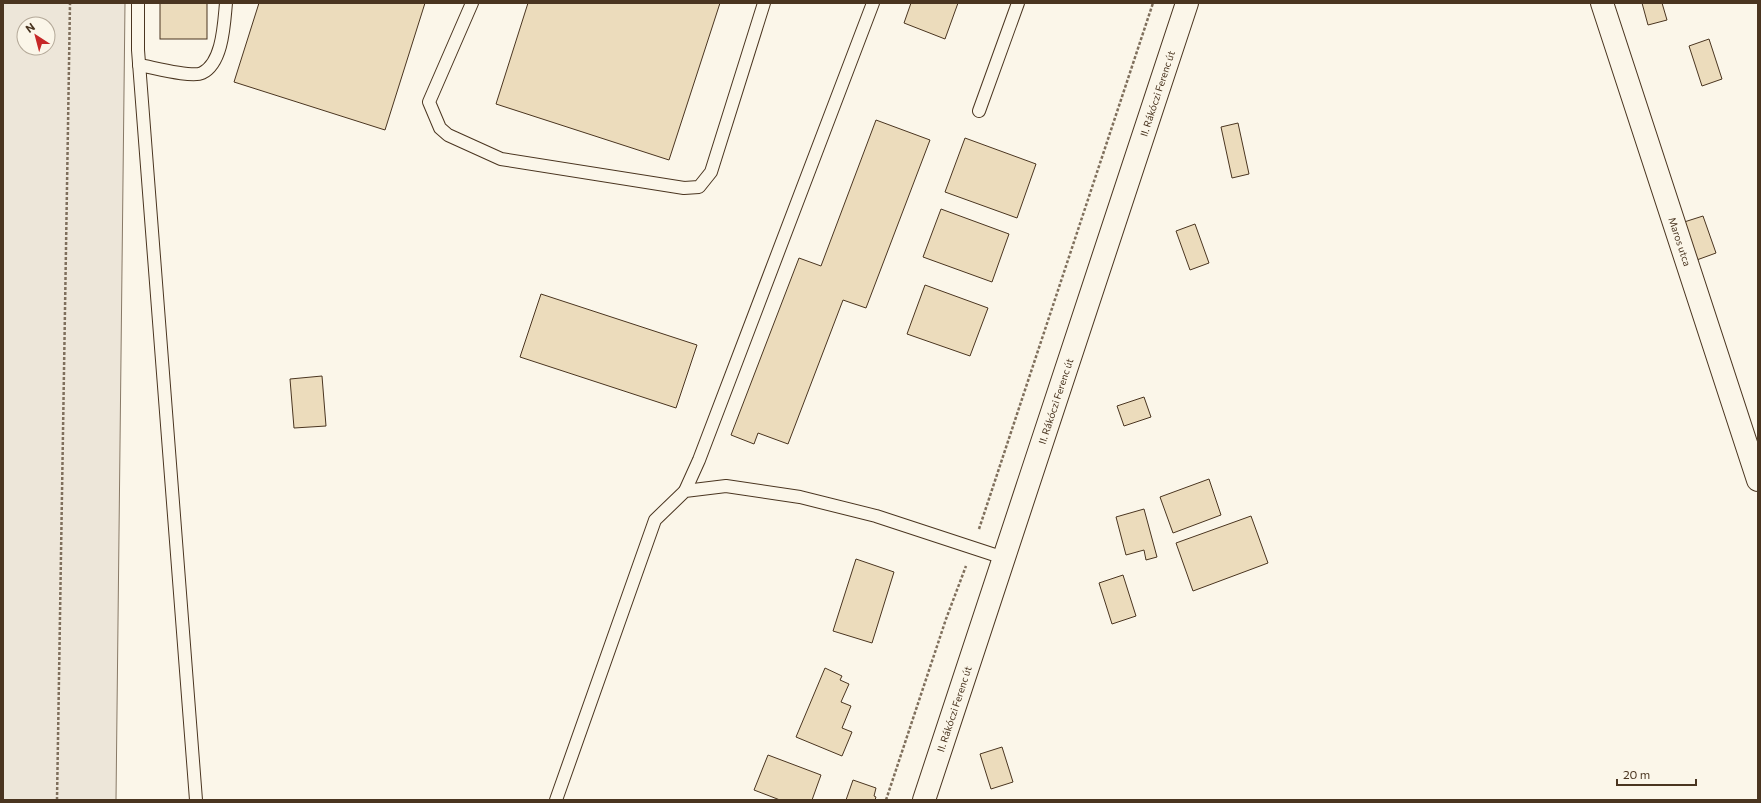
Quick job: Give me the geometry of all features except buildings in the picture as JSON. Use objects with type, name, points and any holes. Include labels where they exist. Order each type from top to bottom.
[{"type":"main road","name":"II. Rákóczi Ferenc út","points":[[924,800],[1187,3]]},
{"type":"main road","name":"Maros utca","points":[[1602,3],[1758,480]]},
{"type":"lane","points":[[138,3],[139,64],[196,800]]},
{"type":"lane","points":[[139,64],[188,74],[202,73],[211,65],[222,44],[226,3]]},
{"type":"lane","points":[[472,3],[429,102],[440,128],[444,132],[502,159],[684,188],[699,187],[711,172],[764,3]]},
{"type":"lane","points":[[556,800],[655,520],[685,491],[699,460],[873,3]]},
{"type":"lane","points":[[979,111],[1018,3]]},
{"type":"lane","points":[[685,491],[726,486],[800,497],[876,516],[1004,558]]},
{"type":"path","points":[[57,800],[70,3]]},
{"type":"path","points":[[886,800],[946,619],[973,547],[1153,3]]},
{"type":"shaded area","points":[[3,3],[125,3],[116,800],[3,800]]}]
